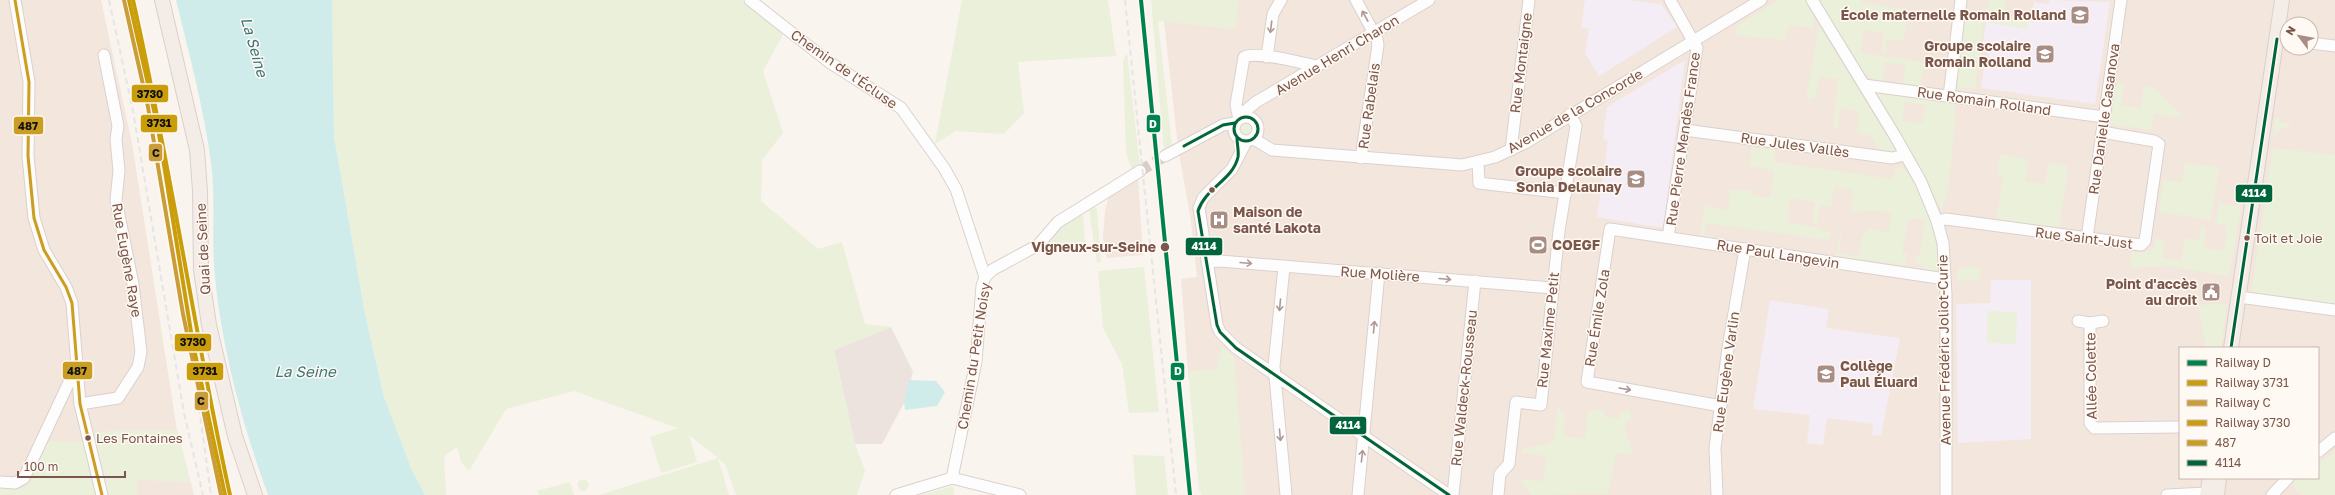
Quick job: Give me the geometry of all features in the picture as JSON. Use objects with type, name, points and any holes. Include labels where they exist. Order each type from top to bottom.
[{"type":"main road","name":"Quai de Seine","points":[[162,0],[197,150],[200,191],[202,270],[209,325],[235,436],[255,495]]},
{"type":"main road","points":[[2282,0],[2282,16]]},
{"type":"main road","points":[[2231,347],[2279,56]]},
{"type":"main road","points":[[2210,479],[2210,495]]},
{"type":"main road","points":[[2210,495],[2218,479]]},
{"type":"street","points":[[15,0],[29,82],[28,156],[34,218],[43,248],[72,303],[80,404],[102,495]]},
{"type":"street","name":"Chemin de l'Écluse","points":[[750,0],[829,62],[901,108],[944,168],[956,189],[985,278]]},
{"type":"street","points":[[1268,57],[1273,14],[1280,0]]},
{"type":"street","points":[[1356,0],[1374,32]]},
{"type":"street","name":"Avenue Henri Charon","points":[[1242,119],[1257,107],[1266,97],[1429,0]]},
{"type":"street","name":"Rue Montaigne","points":[[1511,150],[1529,0]]},
{"type":"street","points":[[1670,0],[1694,41]]},
{"type":"street","name":"Avenue de la Concorde","points":[[1246,140],[1272,150],[1462,165],[1478,162],[1511,150],[1761,0]]},
{"type":"street","name":"Avenue Frédéric Joliot-Curie","points":[[1812,0],[1921,182],[1937,221],[1943,244],[1945,279],[1946,495]]},
{"type":"street","points":[[1949,96],[1962,0]]},
{"type":"street","name":"Rue Danielle Casanova","points":[[2087,238],[2121,0]]},
{"type":"street","name":"Rue Rabelais","points":[[1361,158],[1378,45],[1374,32]]},
{"type":"street","name":"Rue Pierre Mendès France","points":[[1668,237],[1697,48],[1694,41]]},
{"type":"street","points":[[2319,44],[2335,46]]},
{"type":"street","name":"Rue Eugène Raye","points":[[80,404],[118,398],[134,373],[141,357],[133,284],[116,200],[119,172],[116,139],[118,126],[104,55]]},
{"type":"street","points":[[1242,119],[1236,106],[1244,57],[1249,55],[1268,57],[1317,66]]},
{"type":"street","name":"Rue Romain Rolland","points":[[1864,85],[2104,117]]},
{"type":"street","name":"Rue Maxime Petit","points":[[1498,495],[1500,474],[1509,464],[1516,402],[1540,405],[1553,288],[1576,126],[1570,114]]},
{"type":"street","points":[[1242,119],[1234,131],[1246,140]]},
{"type":"street","points":[[1165,156],[1223,125],[1242,119],[1258,126],[1258,133],[1246,140],[1232,169],[1203,198],[1199,205],[1207,262],[1220,332],[1230,344],[1449,495]]},
{"type":"street","name":"Rue Jules Vallès","points":[[1685,130],[1892,158],[1905,155]]},
{"type":"street","name":"Rue Saint-Just","points":[[1937,221],[1946,219],[2141,245],[2145,241],[2159,144],[2154,140],[2102,132]]},
{"type":"street","points":[[1478,162],[1480,183],[1566,193]]},
{"type":"street","name":"Chemin du Petit Noisy","points":[[952,478],[976,362],[982,286],[985,278],[992,270],[1038,245],[1058,222],[1140,171]]},
{"type":"street","name":"Rue Paul Langevin","points":[[1610,229],[1945,279]]},
{"type":"street","name":"Rue Émile Zola","points":[[1610,229],[1587,382],[1721,406]]},
{"type":"street","name":"Rue Eugène Varlin","points":[[1717,495],[1715,448],[1746,249]]},
{"type":"street","name":"Rue Molière","points":[[1207,262],[1220,261],[1553,288]]},
{"type":"street","points":[[1284,267],[1275,375],[1286,495]]},
{"type":"street","points":[[1358,495],[1379,273]]},
{"type":"street","name":"Rue Waldeck-Rousseau","points":[[1453,495],[1475,281]]},
{"type":"street","points":[[2239,297],[2335,310]]},
{"type":"street","name":"Allée Colette","points":[[2078,321],[2090,323],[2103,321]]},
{"type":"street","name":"Allée Colette","points":[[2090,323],[2090,423],[2094,428],[2179,427]]},
{"type":"street","points":[[0,482],[14,484],[24,478],[70,380],[78,375]]},
{"type":"street","points":[[2319,451],[2335,438]]},
{"type":"street","points":[[896,495],[952,478],[1020,495]]},
{"type":"street","points":[[2272,495],[2287,479]]},
{"type":"street","points":[[2167,495],[2210,495]]},
{"type":"shaded area","points":[[0,0],[101,0],[132,143],[177,430],[194,495],[0,495]]},
{"type":"shaded area","points":[[1238,0],[2335,0],[2335,452],[2319,464],[2319,347],[2179,347],[2179,479],[2299,479],[2292,484],[2302,495],[1208,495],[1188,371],[1181,279],[1197,277],[1191,222],[1178,147],[1164,21],[1235,29]]},
{"type":"shaded area","points":[[1585,0],[1627,0],[1661,4],[1677,27],[1599,76],[1585,53],[1589,29],[1581,27]]},
{"type":"shaded area","name":"Groupe scolaire Romain Rolland","points":[[2050,0],[2110,2],[2095,104],[1981,88],[1985,62],[1989,57],[1987,51],[1982,48],[1986,22],[2027,29],[2034,2],[2048,4]]},
{"type":"shaded area","name":"Groupe scolaire Sonia Delaunay","points":[[1685,60],[1663,228],[1597,217],[1608,141],[1603,138],[1607,107]]},
{"type":"shaded area","points":[[1138,177],[1143,255],[1107,258],[1103,237],[1105,211],[1109,195]]},
{"type":"shaded area","points":[[1991,280],[2031,280],[2031,439],[1958,443],[1956,304],[1990,303]]},
{"type":"shaded area","name":"Collège Paul Éluard","points":[[1770,300],[1829,309],[1826,328],[1900,338],[1881,436],[1872,435],[1873,424],[1827,418],[1823,445],[1807,443],[1810,415],[1753,409]]},
{"type":"shaded area","points":[[891,327],[913,372],[904,403],[882,444],[855,444],[834,350]]},
{"type":"green space","points":[[332,0],[741,0],[785,31],[763,71],[783,133],[762,160],[761,201],[818,249],[842,242],[865,324],[891,327],[834,350],[855,444],[865,471],[857,495],[736,495],[725,464],[689,435],[697,462],[661,473],[650,437],[678,428],[574,391],[506,409],[469,471],[461,462],[457,447],[444,456],[446,495],[425,495],[411,468],[384,397],[365,314],[334,136]]},
{"type":"green space","points":[[962,0],[1108,0],[1116,56],[1018,62],[1024,113],[1004,134],[956,131],[935,144]]},
{"type":"green space","points":[[1151,0],[1238,0],[1235,29],[1158,21],[1172,146],[1164,152]]},
{"type":"green space","points":[[1779,0],[1806,0],[1817,17],[1813,19],[1814,28],[1789,25],[1784,40],[1735,35],[1737,26]]},
{"type":"green space","points":[[1819,0],[1861,0],[1862,2],[1908,10],[1904,41],[1887,39],[1884,52],[1881,52],[1884,33],[1864,30],[1861,53],[1924,62],[1930,66],[1929,71],[1923,70],[1920,87],[1903,85],[1905,65],[1885,62],[1882,82],[1865,75]]},
{"type":"green space","points":[[1989,0],[2006,0],[2004,15],[2030,20],[2027,29],[1986,22]]},
{"type":"green space","points":[[1965,15],[1984,17],[1975,89],[1958,87],[1957,94],[1952,89]]},
{"type":"green space","points":[[1819,25],[1897,152],[1893,154],[1879,153],[1870,136],[1857,132],[1859,111],[1840,108],[1837,130],[1833,129],[1838,79],[1819,77],[1816,96],[1812,99],[1806,98]]},
{"type":"green space","points":[[1127,53],[1140,166],[1132,170],[1126,152],[1123,61]]},
{"type":"green space","points":[[2118,83],[2124,85],[2121,105],[2141,108],[2144,86],[2155,88],[2181,115],[2177,117],[2154,114],[2151,130],[2107,124],[2112,90]]},
{"type":"green space","points":[[1879,92],[1955,102],[1954,111],[1956,112],[1950,174],[1946,198],[1942,210],[1877,96]],"holes":[[[1905,102],[1925,105],[1922,124],[1902,121]]]},
{"type":"green space","points":[[2275,118],[2280,118],[2279,122],[2294,125],[2280,130],[2273,136]]},
{"type":"green space","points":[[1246,123],[1251,125],[1253,130],[1251,135],[1246,137],[1241,135],[1239,130],[1241,125]]},
{"type":"green space","points":[[1752,147],[1776,150],[1774,162],[1893,179],[1896,167],[1905,170],[1919,191],[1930,217],[1934,231],[1938,258],[1938,270],[1925,270],[1923,264],[1915,264],[1917,255],[1920,255],[1925,220],[1908,218],[1902,253],[1907,253],[1905,265],[1836,256],[1840,233],[1842,234],[1839,254],[1859,256],[1862,237],[1868,229],[1889,232],[1891,213],[1871,210],[1863,212],[1851,211],[1853,190],[1834,187],[1831,206],[1820,206],[1817,223],[1813,223],[1815,202],[1790,198],[1787,222],[1819,228],[1819,230],[1831,232],[1829,240],[1706,223],[1704,235],[1713,236],[1713,240],[1700,237],[1705,204],[1708,205],[1708,207],[1728,210],[1730,190],[1751,190],[1751,195],[1770,198],[1774,172],[1764,168],[1749,166]]},
{"type":"green space","points":[[2273,148],[2335,155],[2335,305],[2251,294]]},
{"type":"green space","points":[[2000,154],[2028,159],[2026,181],[2045,184],[2048,163],[2068,166],[2059,230],[1996,221],[2003,175],[1997,174]]},
{"type":"green space","points":[[2185,163],[2219,167],[2210,222],[2203,219],[2159,212],[2163,180],[2182,182]]},
{"type":"green space","points":[[2219,203],[2241,207],[2230,272],[2226,276],[2170,266],[2130,268],[2132,251],[2146,253],[2146,251],[2153,251],[2155,239],[2164,239],[2162,258],[2181,261],[2185,238],[2199,240],[2201,228],[2206,229],[2204,248],[2224,251],[2227,226],[2216,224]]},
{"type":"green space","points":[[1094,207],[1097,209],[1101,262],[1097,263],[1089,210]]},
{"type":"green space","points":[[1083,211],[1085,242],[1040,248],[1059,225]]},
{"type":"green space","points":[[1144,267],[1159,412],[1129,413],[1122,364],[1103,328],[1098,271]]},
{"type":"green space","points":[[1979,267],[1980,280],[1958,281],[1958,268]]},
{"type":"green space","points":[[2227,304],[2221,347],[2206,347],[2198,305]]},
{"type":"green space","points":[[1987,311],[2017,312],[2016,344],[1987,343]]},
{"type":"green space","points":[[1222,346],[1234,356],[1245,495],[1202,495],[1199,490],[1188,371],[1216,370]]},
{"type":"green space","points":[[1558,408],[1565,414],[1563,436],[1585,438],[1588,410],[1604,410],[1604,416],[1618,419],[1621,413],[1630,410],[1631,420],[1626,421],[1624,427],[1634,455],[1616,453],[1608,494],[1531,495],[1519,479],[1543,481],[1546,456],[1522,453],[1522,449],[1550,443],[1554,438]]},
{"type":"green space","points":[[177,430],[190,482],[137,480],[137,495],[106,495],[103,467],[100,464],[93,432]]},
{"type":"green space","points":[[48,441],[86,442],[96,495],[0,495],[0,487],[25,489]]},
{"type":"green space","points":[[2335,452],[2335,495],[2302,495],[2292,484],[2299,479],[2319,479],[2319,464]]},
{"type":"green space","points":[[1133,455],[1164,456],[1168,495],[1136,495]]},
{"type":"green space","points":[[718,458],[729,495],[599,495]]},
{"type":"green space","points":[[583,479],[587,481],[589,485],[587,489],[583,491],[579,489],[577,485],[579,481]]},
{"type":"green space","points":[[570,482],[574,495],[539,495],[537,491]]},
{"type":"green space","points":[[953,486],[954,495],[922,495]]},
{"type":"water","name":"La Seine","points":[[176,0],[332,0],[334,136],[365,314],[384,397],[411,468],[425,495],[268,495],[250,443],[228,360],[218,305],[215,278],[213,249],[213,191],[208,142],[191,61]]},
{"type":"water","points":[[909,380],[936,381],[945,392],[937,406],[905,410],[904,402]]},
{"type":"tunnel","points":[[1140,171],[1165,156]]},
{"type":"railway","points":[[109,0],[133,111],[184,413],[203,495]]},
{"type":"railway","points":[[1125,0],[1176,495]]},
{"type":"railway","points":[[195,378],[211,495]]},
{"type":"rail line","name":"C","points":[[124,0],[148,107],[183,314],[221,495]]},
{"type":"rail line","name":"3730","points":[[129,0],[158,128],[193,344],[225,495]]},
{"type":"rail line","name":"3731","points":[[133,0],[159,123],[205,372],[230,495]]},
{"type":"rail line","name":"D","points":[[1141,0],[1190,495]]},
{"type":"transit line","name":"487","points":[[15,0],[29,82],[28,156],[34,218],[44,250],[66,287],[72,303],[80,404],[102,495]]},
{"type":"transit line","name":"4114","points":[[2231,347],[2277,39]]},
{"type":"transit line","name":"4114","points":[[1246,117],[1255,120],[1258,129],[1255,138],[1246,141],[1237,138],[1234,129],[1237,120],[1246,117]]},
{"type":"transit line","name":"4114","points":[[1184,146],[1223,125],[1235,123]]},
{"type":"transit line","name":"4114","points":[[1237,138],[1238,157],[1235,165],[1231,172],[1206,196],[1198,211],[1217,325],[1220,332],[1236,348],[1449,495]]},
{"type":"place","name":"École maternelle Romain Rolland","points":[[2080,15]]},
{"type":"place","name":"Groupe scolaire Romain Rolland","points":[[2045,54]]},
{"type":"place","name":"Groupe scolaire Sonia Delaunay","points":[[1636,179]]},
{"type":"place","name":"Maison de santé Lakota","points":[[1219,220]]},
{"type":"place","name":"Toit et Joie","points":[[2247,238]]},
{"type":"place","name":"COEGF","points":[[1538,245]]},
{"type":"place","name":"Vigneux-sur-Seine","points":[[1165,247]]},
{"type":"place","name":"Point d'accès au droit","points":[[2211,292]]},
{"type":"place","name":"Collège Paul Éluard","points":[[1826,374]]},
{"type":"place","name":"Les Fontaines","points":[[88,438]]}]
